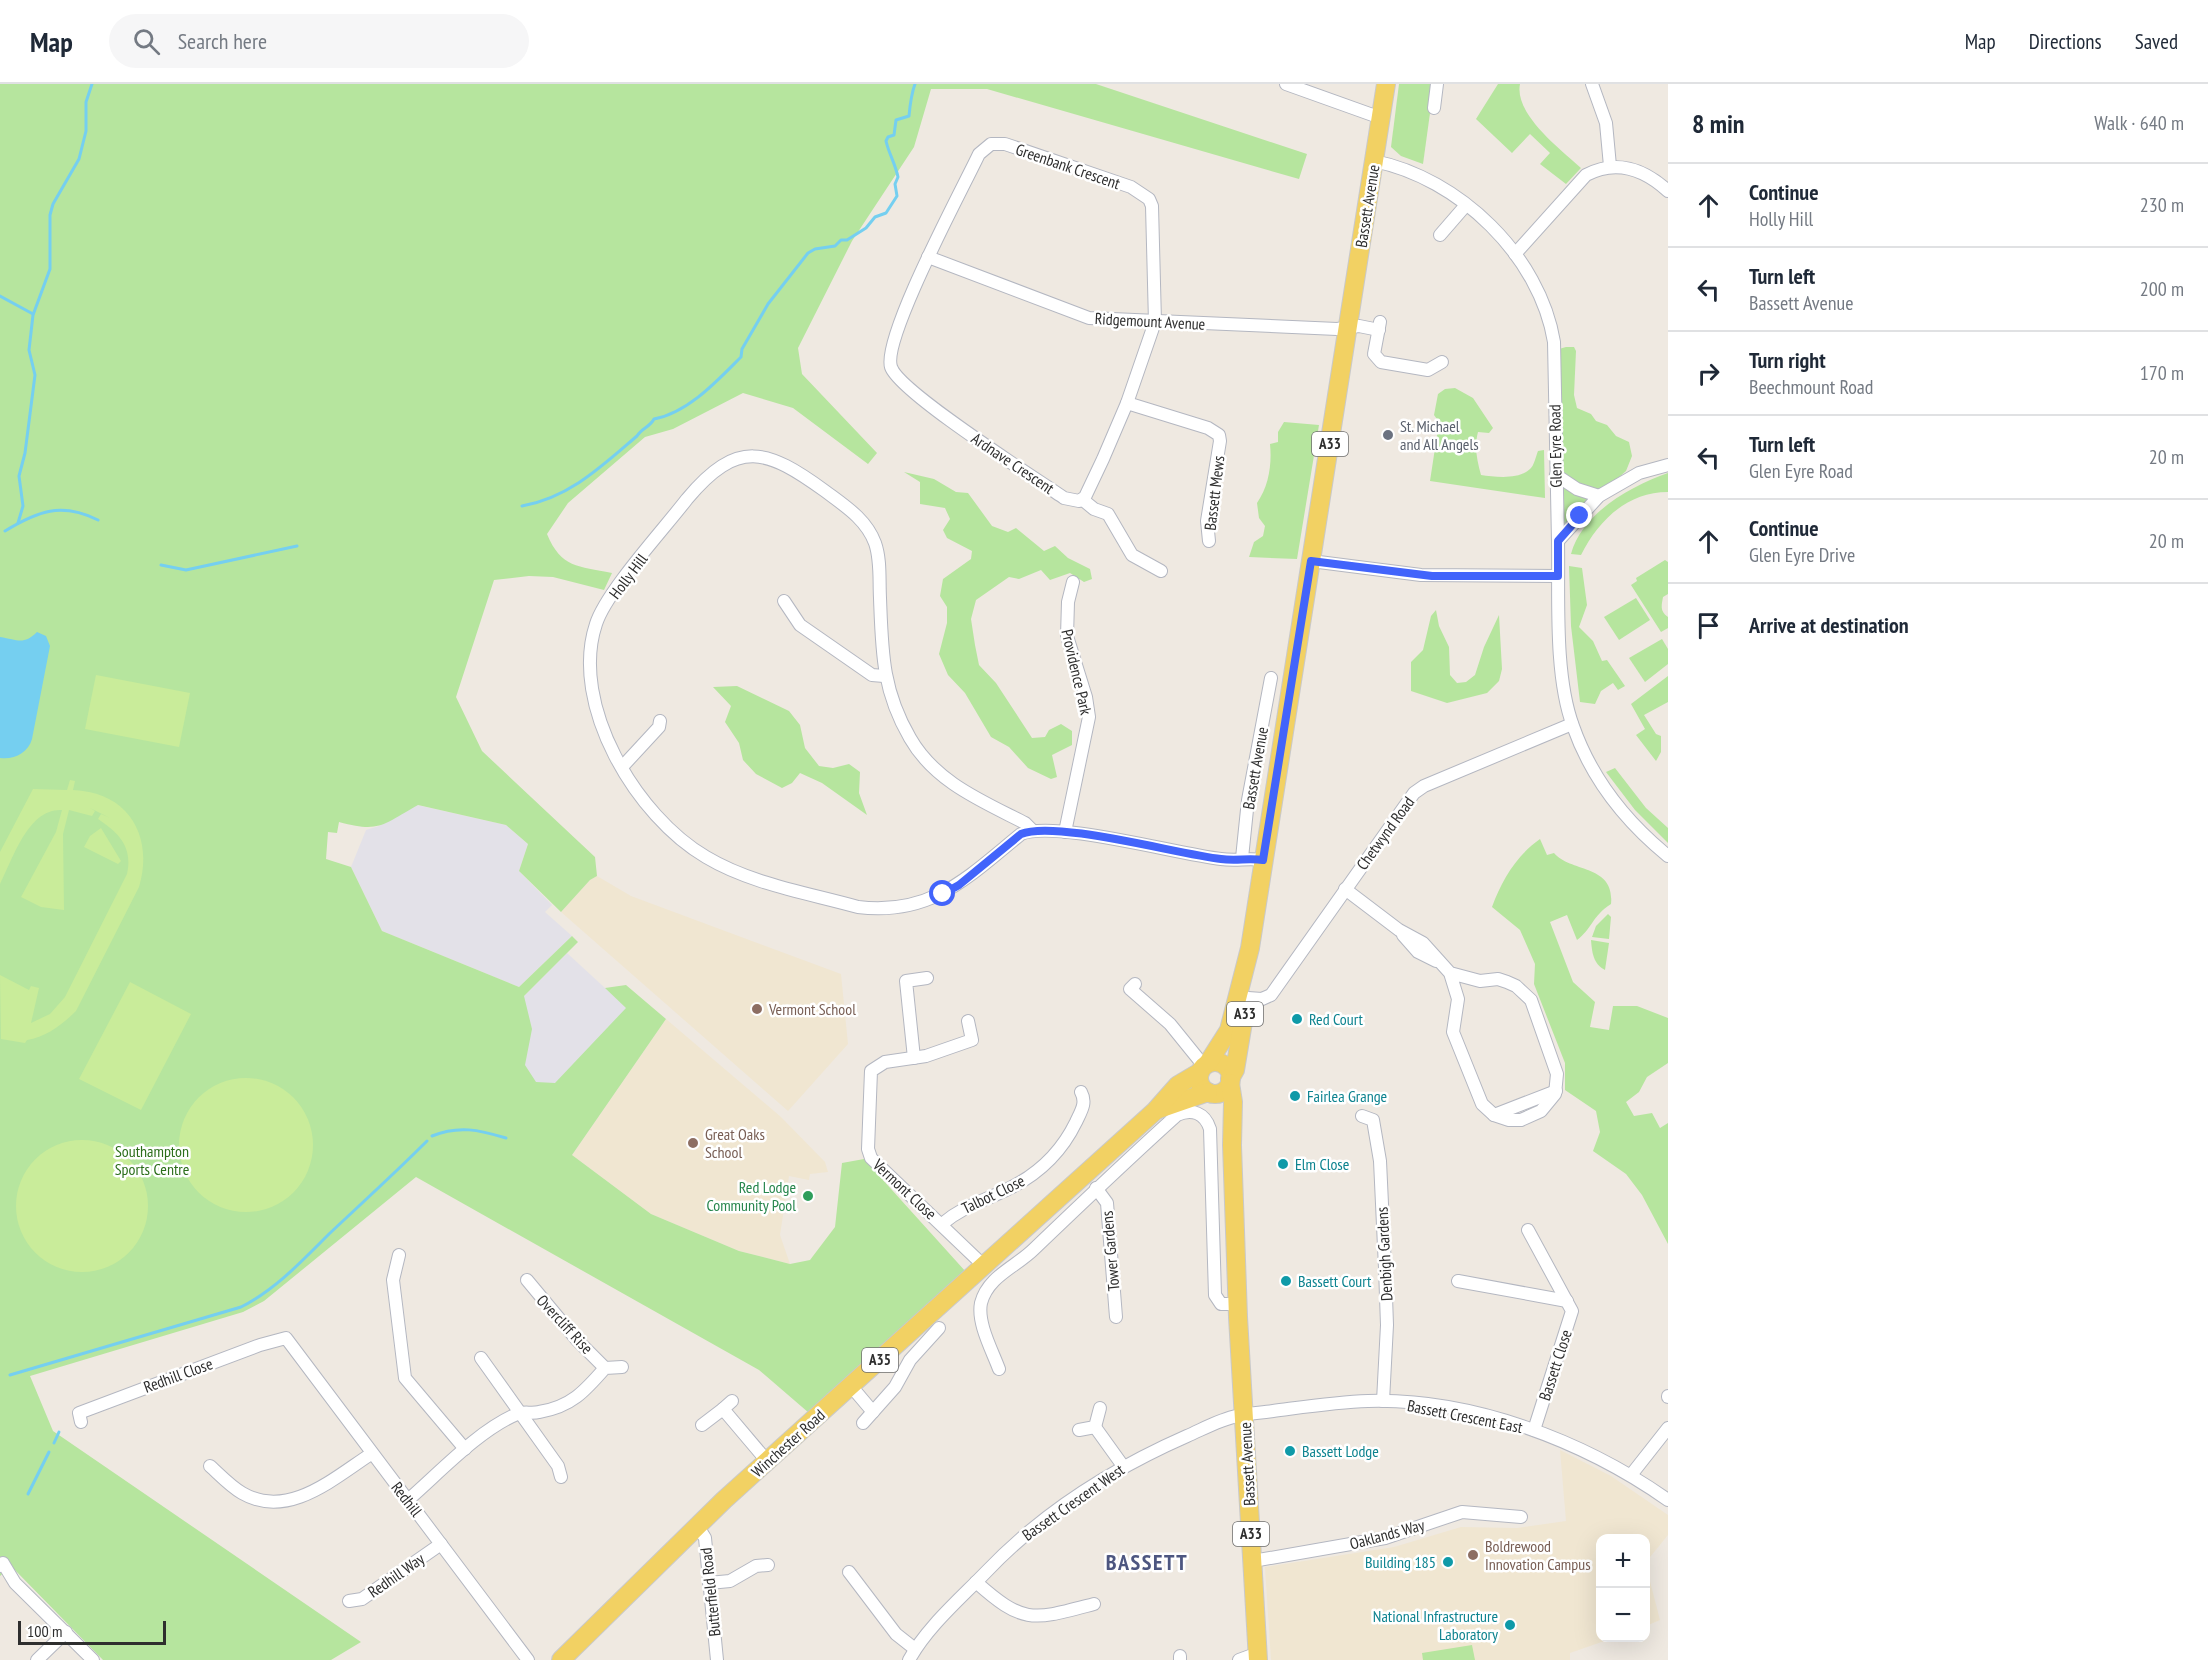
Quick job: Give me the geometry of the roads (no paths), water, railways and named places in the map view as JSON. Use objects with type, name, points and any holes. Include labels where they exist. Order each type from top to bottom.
[{"type":"main road","name":"Bassett Avenue","points":[[1204,1067],[1229,1030],[1250,948],[1386,84]]},
{"type":"main road","name":"Bassett Avenue","points":[[1250,948],[1248,998],[1235,1070],[1230,1081],[1233,1102],[1232,1145],[1238,1304],[1258,1656]]},
{"type":"main road","points":[[1222,1064],[1228,1070],[1230,1081],[1220,1093],[1210,1093],[1201,1086],[1204,1067],[1222,1064]]},
{"type":"main road","name":"Winchester Road","points":[[569,1657],[697,1525],[1155,1111],[1178,1085],[1204,1067]]},
{"type":"main road","name":"Bassett Avenue","points":[[1210,1093],[1232,1145]]},
{"type":"main road","name":"Winchester Road","points":[[1155,1111],[1210,1093]]},
{"type":"street","points":[[1286,84],[1381,118]]},
{"type":"street","points":[[1434,108],[1437,84]]},
{"type":"street","points":[[1592,84],[1606,123],[1610,166]]},
{"type":"street","name":"Greenbank Crescent","points":[[928,257],[980,154],[991,144],[1005,144],[1131,187],[1149,199],[1153,213],[1155,322]]},
{"type":"street","name":"Glen Eyre Road","points":[[1374,161],[1414,174],[1466,205],[1489,225],[1515,254],[1535,286],[1551,324],[1554,342],[1560,649],[1572,724],[1600,783],[1618,809],[1644,836],[1668,856]]},
{"type":"street","points":[[1515,254],[1586,175],[1610,166],[1642,172],[1668,191]]},
{"type":"street","points":[[1440,235],[1455,228],[1466,205]]},
{"type":"street","name":"Ridgemount Avenue","points":[[928,257],[1089,318],[1348,327]]},
{"type":"street","name":"Ardnave Crescent","points":[[928,257],[892,347],[890,361],[895,374],[933,408],[1064,498],[1083,500],[1094,509],[1111,511],[1126,549],[1151,560],[1161,571]]},
{"type":"street","points":[[1083,500],[1127,403],[1155,322]]},
{"type":"street","points":[[1348,327],[1379,326],[1374,354],[1381,362],[1428,370],[1442,362]]},
{"type":"street","name":"Bassett Mews","points":[[1127,403],[1208,428],[1219,435],[1220,441],[1207,521],[1209,542]]},
{"type":"street","name":"Holly Hill","points":[[1032,830],[1025,823],[974,797],[937,772],[910,739],[891,700],[884,676],[878,560],[870,533],[851,510],[790,466],[763,456],[735,459],[724,464],[694,490],[600,613],[595,625],[591,661],[596,710],[608,743],[655,813],[690,846],[707,858],[742,874],[858,908],[873,909],[908,905],[943,894],[959,885],[1021,834],[1032,830],[1065,832],[1221,859],[1263,860]]},
{"type":"street","points":[[1558,541],[1599,496],[1639,473],[1668,465]]},
{"type":"street","points":[[1556,476],[1577,489],[1599,496]]},
{"type":"street","points":[[1311,561],[1432,576],[1558,576]]},
{"type":"street","name":"Providence Park","points":[[1065,832],[1089,717],[1086,697],[1067,636],[1068,602],[1073,582]]},
{"type":"street","points":[[784,601],[800,625],[872,675],[884,676]]},
{"type":"street","name":"Bassett Avenue","points":[[1242,858],[1248,800],[1270,678]]},
{"type":"street","points":[[622,767],[660,727],[660,721]]},
{"type":"street","name":"Chetwynd Road","points":[[1248,998],[1262,999],[1271,995],[1414,793],[1424,786],[1572,724]]},
{"type":"street","points":[[1345,889],[1399,930],[1423,943],[1450,973],[1480,981],[1507,982],[1516,986],[1531,1000],[1555,1066],[1556,1091],[1494,1115],[1477,1097],[1453,1032],[1453,1016],[1458,999],[1450,973]]},
{"type":"street","points":[[914,1058],[906,981],[927,978]]},
{"type":"street","points":[[1458,999],[1480,981]]},
{"type":"street","points":[[1130,989],[1170,1024],[1204,1067]]},
{"type":"street","name":"Vermont Close","points":[[968,1021],[972,1040],[914,1058],[885,1062],[871,1071],[868,1149],[871,1158],[983,1265]]},
{"type":"street","name":"Talbot Close","points":[[942,1224],[959,1210],[1024,1180],[1054,1157],[1068,1138],[1084,1104],[1081,1092]]},
{"type":"street","points":[[999,1369],[983,1324],[981,1306],[988,1288],[1004,1270],[1035,1248],[1096,1188],[1177,1115],[1184,1112],[1203,1116],[1210,1129],[1215,1299],[1221,1304],[1238,1304]]},
{"type":"street","name":"Denbigh Gardens","points":[[1362,1116],[1373,1120],[1380,1161],[1387,1325],[1383,1401]]},
{"type":"street","name":"Tower Gardens","points":[[1096,1188],[1107,1203],[1116,1317]]},
{"type":"street","points":[[1528,1230],[1568,1301]]},
{"type":"street","points":[[1021,1232],[1035,1248]]},
{"type":"street","points":[[399,1255],[393,1280],[405,1378],[465,1449]]},
{"type":"street","name":"Overcliff Rise","points":[[527,1280],[577,1340],[605,1368]]},
{"type":"street","points":[[1458,1281],[1568,1301]]},
{"type":"street","name":"Bassett Close","points":[[1534,1430],[1572,1315],[1568,1301]]},
{"type":"street","points":[[863,1423],[895,1387],[910,1360],[936,1335]]},
{"type":"street","name":"Redhill Close","points":[[81,1422],[79,1413],[267,1342],[286,1338]]},
{"type":"street","name":"Redhill","points":[[286,1338],[528,1660]]},
{"type":"street","points":[[481,1358],[558,1466],[561,1477]]},
{"type":"street","points":[[409,1499],[465,1449],[519,1413],[548,1410],[581,1396],[605,1368],[622,1367]]},
{"type":"street","points":[[851,1386],[873,1412]]},
{"type":"street","name":"Bassett Crescent East","points":[[1244,1415],[1340,1403],[1383,1401],[1463,1412],[1534,1430],[1589,1453],[1631,1475],[1668,1500]]},
{"type":"street","points":[[702,1425],[728,1405],[767,1461]]},
{"type":"street","points":[[1095,1427],[1100,1408]]},
{"type":"street","name":"Bassett Crescent West","points":[[912,1654],[976,1582],[1027,1531],[1123,1466],[1235,1416],[1244,1415]]},
{"type":"street","points":[[1079,1430],[1095,1427]]},
{"type":"street","points":[[1095,1427],[1123,1466]]},
{"type":"street","points":[[1631,1475],[1668,1428]]},
{"type":"street","points":[[210,1466],[232,1486],[253,1498],[267,1502],[289,1501],[313,1492],[371,1454]]},
{"type":"street","name":"Oaklands Way","points":[[1253,1561],[1384,1538],[1462,1512],[1521,1517]]},
{"type":"street","name":"Butterfield Road","points":[[697,1525],[705,1538],[717,1660]]},
{"type":"street","name":"Redhill Way","points":[[350,1601],[362,1599],[441,1544]]},
{"type":"street","points":[[710,1583],[730,1581],[759,1563]]},
{"type":"street","points":[[2,1565],[15,1583],[93,1660]]},
{"type":"street","points":[[849,1572],[912,1654]]},
{"type":"street","points":[[976,1582],[998,1602],[1022,1615],[1052,1614],[1094,1604]]},
{"type":"street","points":[[37,1660],[66,1632]]},
{"type":"street","points":[[1239,1660],[1258,1656]]},
{"type":"water","points":[[37,632],[46,636],[50,646],[32,739],[20,755],[0,758],[0,637],[24,640]]},
{"type":"waterway","points":[[18,523],[23,506],[19,476],[25,453],[35,375],[29,350],[33,315],[50,269],[50,215],[53,204],[79,159],[86,131],[86,102],[92,84]]},
{"type":"waterway","points":[[522,506],[539,502],[570,488],[611,458],[654,419],[679,410],[702,394],[741,357],[742,349],[768,304],[808,253],[815,249],[835,246],[841,240],[847,240],[866,228],[875,217],[886,213],[897,196],[895,184],[898,177],[886,141],[888,137],[894,135],[896,120],[909,116],[915,84]]},
{"type":"waterway","points":[[0,296],[33,314]]},
{"type":"waterway","points":[[5,531],[28,518],[50,511],[72,511],[98,520]]},
{"type":"waterway","points":[[161,565],[186,570],[297,546]]},
{"type":"waterway","points":[[432,1136],[451,1131],[469,1130],[506,1138]]},
{"type":"waterway","points":[[10,1375],[241,1307],[288,1274],[427,1141]]},
{"type":"waterway","points":[[54,1443],[59,1432]]},
{"type":"waterway","points":[[28,1494],[49,1452]]},
{"type":"place","name":"St. Michael and All Angels","points":[[1388,435]]},
{"type":"place","name":"Vermont School","points":[[757,1009]]},
{"type":"place","name":"Red Court","points":[[1297,1019]]},
{"type":"place","name":"Fairlea Grange","points":[[1295,1096]]},
{"type":"place","name":"Great Oaks School","points":[[693,1143]]},
{"type":"place","name":"Elm Close","points":[[1283,1164]]},
{"type":"place","name":"Red Lodge Community Pool","points":[[808,1196]]},
{"type":"place","name":"Bassett Court","points":[[1286,1281]]},
{"type":"place","name":"Bassett Lodge","points":[[1290,1451]]},
{"type":"place","name":"Boldrewood Innovation Campus","points":[[1473,1555]]},
{"type":"place","name":"Building 185","points":[[1448,1562]]},
{"type":"place","name":"National Infrastructure Laboratory","points":[[1510,1625]]},
{"type":"district","name":"BASSETT","points":[[1147,1562]]},
{"type":"park label","name":"Southampton Sports Centre","points":[[152,1160]]}]
